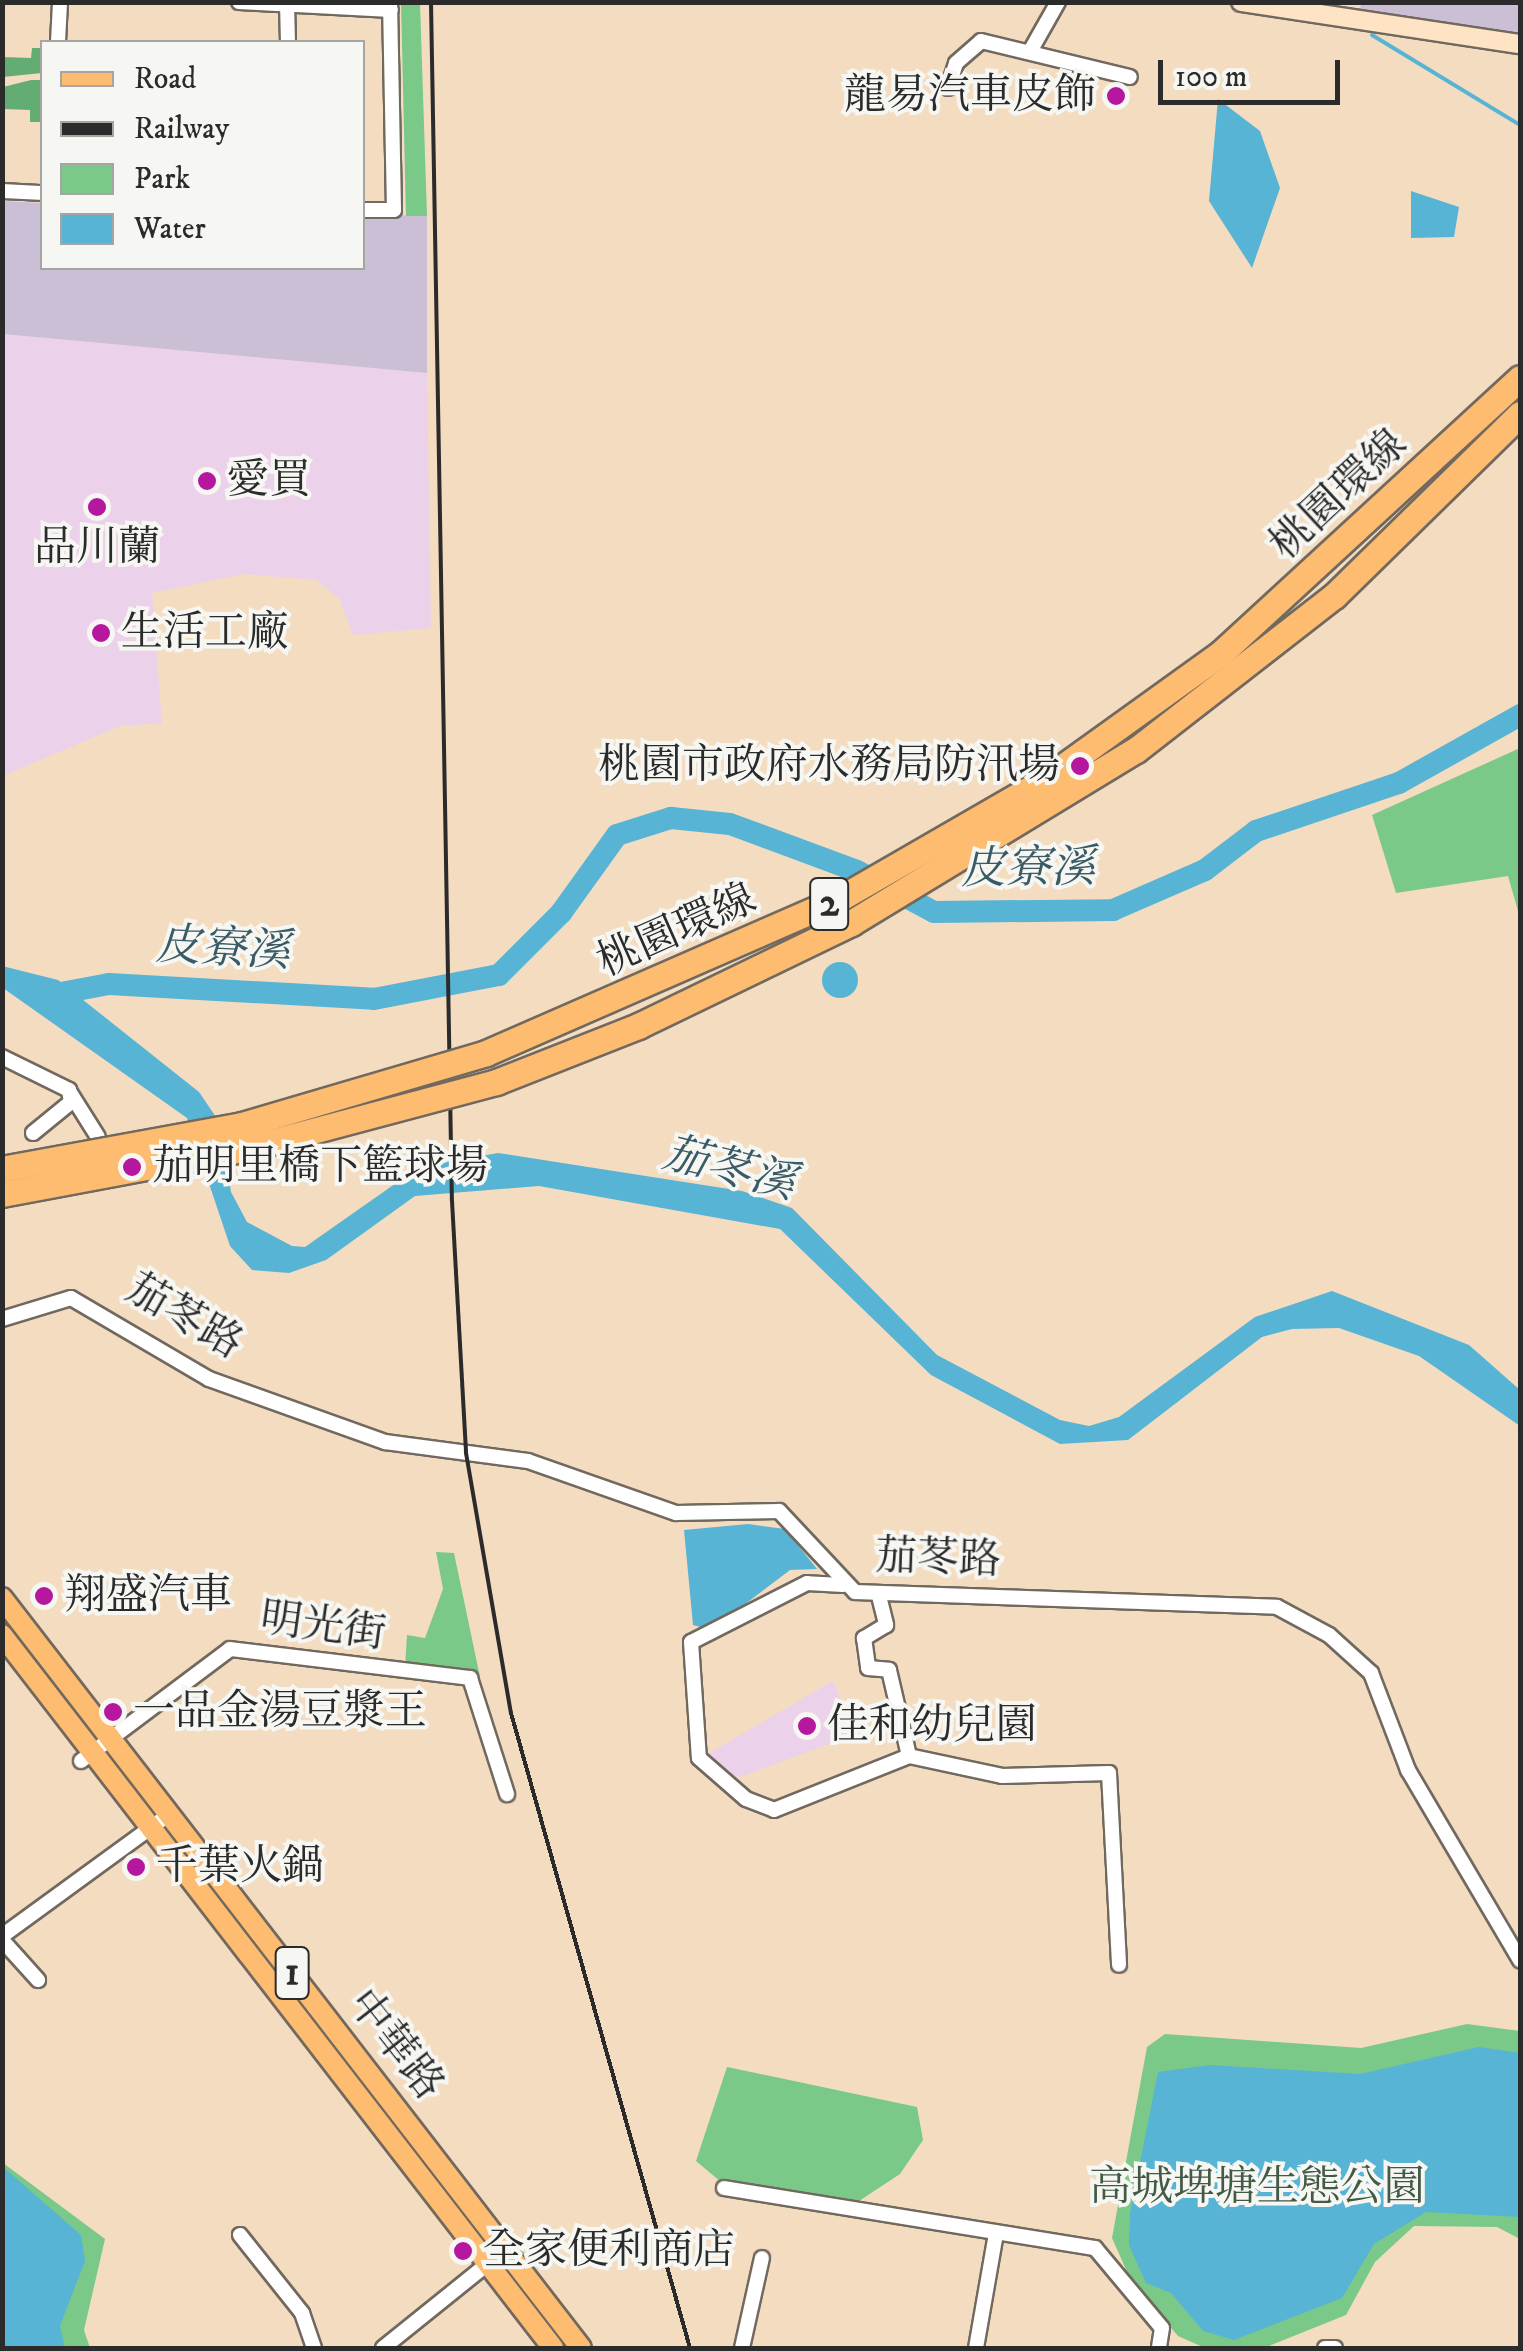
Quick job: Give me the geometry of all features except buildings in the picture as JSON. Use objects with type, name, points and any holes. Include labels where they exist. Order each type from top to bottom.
[{"type":"highway","name":"桃園環線","points":[[2,1170],[242,1125],[486,1053],[837,900],[1042,781],[1221,653],[1520,378]]},
{"type":"highway","name":"桃園環線","points":[[2,1194],[252,1147],[496,1082],[851,924],[1136,750],[1334,596],[1520,414]]},
{"type":"main road","name":"中華路","points":[[2,1598],[581,2348]]},
{"type":"main road","name":"中華路","points":[[2,1636],[87,1757],[150,1828],[553,2348]]},
{"type":"street","points":[[58,40],[60,2]]},
{"type":"street","points":[[1032,48],[1058,2]]},
{"type":"street","points":[[1242,2],[1520,44]]},
{"type":"street","points":[[242,3],[390,6],[394,210],[365,210]]},
{"type":"street","points":[[287,5],[288,40]]},
{"type":"street","points":[[948,88],[956,62],[982,41],[1032,48],[1130,77]]},
{"type":"street","points":[[2,191],[40,193]]},
{"type":"street","points":[[2,1057],[69,1090],[98,1137]]},
{"type":"street","points":[[33,1132],[70,1102],[69,1090]]},
{"type":"street","name":"茄苳路","points":[[2,1319],[71,1298],[209,1379],[386,1442],[528,1461],[676,1514],[779,1511],[796,1520],[843,1585],[879,1596],[1196,1599],[1277,1607],[1329,1635],[1371,1673],[1408,1770],[1520,1960]]},
{"type":"street","points":[[843,1585],[807,1582],[691,1642],[699,1758],[746,1799],[774,1810],[909,1756],[1002,1776],[1109,1773],[1119,1965]]},
{"type":"street","points":[[879,1596],[886,1625],[864,1638],[868,1668],[889,1670],[909,1756]]},
{"type":"street","name":"明光街","points":[[87,1757],[230,1649],[470,1678],[506,1794]]},
{"type":"street","points":[[38,1980],[2,1938],[170,1814]]},
{"type":"street","points":[[724,2188],[1106,2254],[1162,2328],[1159,2348]]},
{"type":"street","points":[[976,2348],[996,2233]]},
{"type":"street","points":[[240,2235],[302,2313],[314,2348]]},
{"type":"street","points":[[384,2348],[506,2249]]},
{"type":"street","points":[[742,2348],[743,2325],[762,2258]]},
{"type":"shaded area","points":[[1362,2],[1520,3],[1520,35],[1360,9]]},
{"type":"shaded area","points":[[2,201],[40,203],[40,270],[365,270],[365,214],[427,216],[427,373],[3,334]]},
{"type":"shaded area","name":"愛買","points":[[3,334],[427,373],[431,628],[353,635],[339,598],[316,580],[243,574],[152,593],[162,723],[120,726],[3,776]]},
{"type":"shaded area","name":"佳和幼兒園","points":[[833,1681],[855,1734],[730,1781],[704,1756]]},
{"type":"green space","points":[[401,3],[420,3],[427,216],[406,216]]},
{"type":"green space","points":[[32,48],[40,48],[40,73],[3,77],[3,57],[31,58]]},
{"type":"green space","points":[[40,80],[40,122],[30,122],[30,110],[3,109],[3,87]]},
{"type":"green space","points":[[1520,748],[1520,918],[1508,876],[1396,893],[1372,815]]},
{"type":"green space","points":[[436,1552],[454,1553],[480,1677],[405,1667],[407,1635],[425,1638],[443,1589]]},
{"type":"green space","name":"高城埤塘生態公園","points":[[1467,2024],[1520,2031],[1520,2239],[1497,2227],[1414,2226],[1375,2262],[1346,2315],[1264,2348],[1205,2348],[1178,2336],[1132,2283],[1112,2238],[1147,2047],[1165,2034],[1361,2048]]},
{"type":"green space","points":[[727,2067],[917,2107],[923,2140],[900,2174],[856,2203],[721,2182],[696,2161]]},
{"type":"green space","points":[[3,2163],[105,2239],[84,2330],[90,2348],[3,2348]]},
{"type":"water","points":[[1218,99],[1260,131],[1280,188],[1252,268],[1209,201]]},
{"type":"water","points":[[1411,191],[1459,207],[1454,237],[1411,238]]},
{"type":"water","points":[[840,962],[853,967],[858,980],[853,993],[840,998],[827,993],[822,980],[827,967]]},
{"type":"water","points":[[2,966],[58,980],[199,1092],[220,1123],[231,1192],[247,1222],[292,1246],[305,1247],[419,1167],[498,1153],[742,1191],[792,1208],[937,1355],[1060,1420],[1089,1426],[1119,1417],[1255,1317],[1332,1291],[1469,1345],[1520,1390],[1520,1426],[1419,1356],[1339,1328],[1292,1329],[1262,1337],[1128,1440],[1060,1444],[931,1375],[780,1229],[539,1186],[415,1196],[326,1260],[289,1273],[252,1270],[230,1246],[187,1118],[3,988]]},
{"type":"water","points":[[748,1524],[785,1529],[817,1569],[790,1570],[711,1630],[693,1625],[684,1530]]},
{"type":"water","name":"高城埤塘生態公園","points":[[1479,2047],[1520,2053],[1520,2217],[1426,2212],[1374,2244],[1342,2298],[1234,2340],[1203,2331],[1171,2293],[1146,2283],[1129,2245],[1130,2213],[1158,2072],[1210,2065],[1360,2074]]},
{"type":"water","points":[[2,2166],[81,2235],[85,2261],[60,2326],[65,2348],[3,2348]]},
{"type":"waterway","points":[[1372,35],[1520,125]]},
{"type":"waterway","name":"皮寮溪","points":[[45,996],[109,984],[374,999],[499,975],[561,913],[617,835],[671,818],[730,824],[857,871],[934,912],[1113,910],[1205,870],[1256,831],[1399,783],[1520,715]]},
{"type":"railway","points":[[431,2],[452,1201],[466,1453],[511,1713],[690,2348]]},
{"type":"place","name":"龍易汽車皮飾","points":[[1116,96]]},
{"type":"place","name":"愛買","points":[[207,481]]},
{"type":"place","name":"品川蘭","points":[[97,507]]},
{"type":"place","name":"生活工廠","points":[[101,633]]},
{"type":"place","name":"桃園市政府水務局防汛場","points":[[1080,766]]},
{"type":"place","name":"茄明里橋下籃球場","points":[[132,1167]]},
{"type":"place","name":"翔盛汽車","points":[[44,1596]]},
{"type":"place","name":"一品金湯豆漿王","points":[[113,1712]]},
{"type":"place","name":"佳和幼兒園","points":[[807,1726]]},
{"type":"place","name":"千葉火鍋","points":[[136,1867]]},
{"type":"place","name":"全家便利商店","points":[[463,2251]]},
{"type":"water label","name":"茄苳溪","points":[[729,1170]]}]
